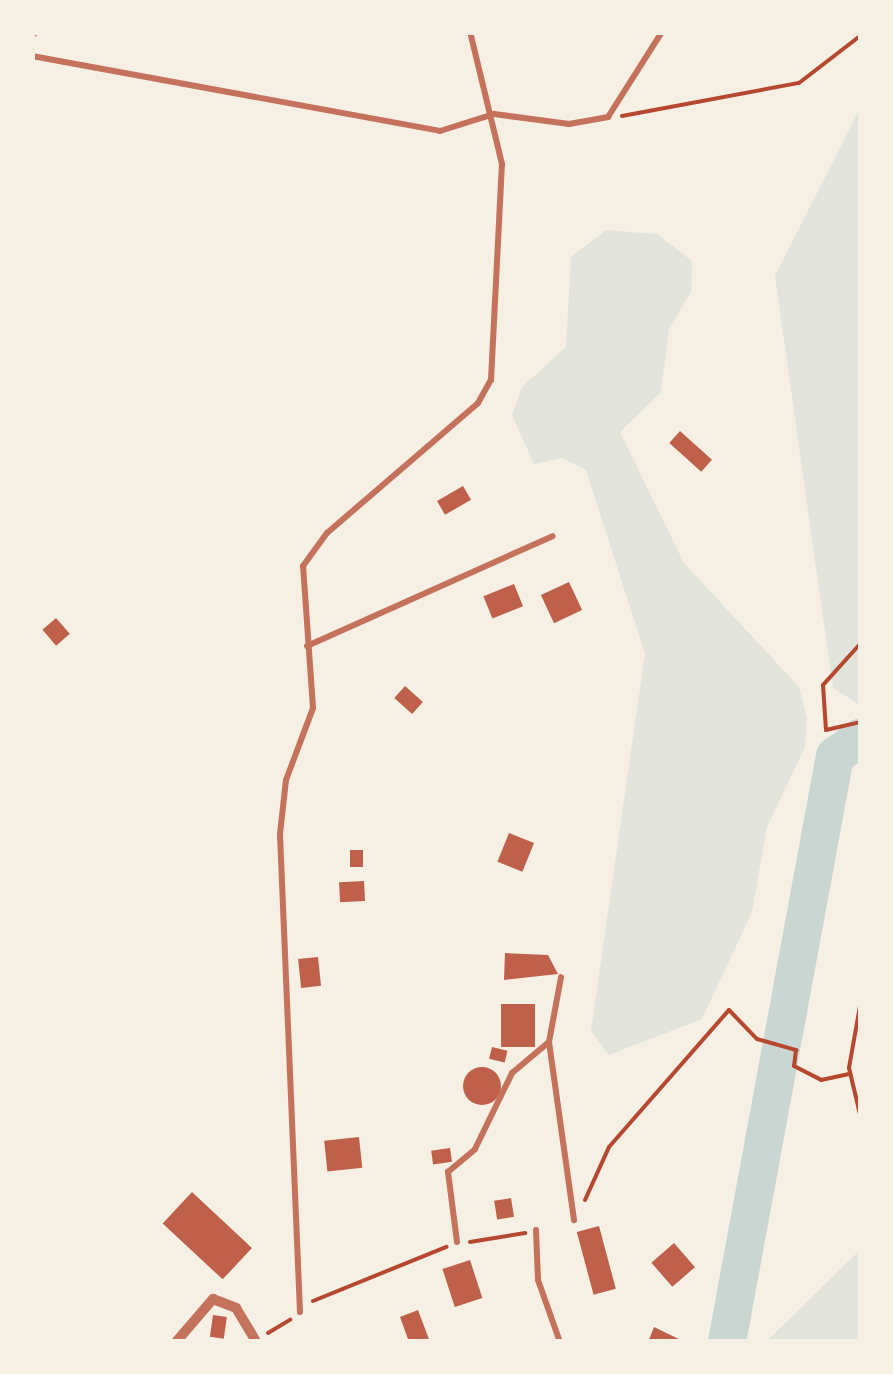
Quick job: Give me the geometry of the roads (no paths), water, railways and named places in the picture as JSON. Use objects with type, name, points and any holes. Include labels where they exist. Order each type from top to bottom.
[{"type":"street","points":[[176,1342],[203,1306],[225,1300],[256,1341]]},
{"type":"lane","points":[[300,1312],[280,834],[286,780],[314,708],[307,646],[310,553],[478,403],[491,380],[502,164],[494,114],[470,32]]},
{"type":"lane","points":[[32,56],[115,66],[398,130],[454,129],[494,114],[569,124],[608,117],[662,32]]},
{"type":"lane","points":[[307,646],[553,536]]},
{"type":"lane","points":[[561,977],[549,1042],[574,1220]]},
{"type":"lane","points":[[457,1242],[448,1172],[475,1149],[512,1073],[549,1042]]},
{"type":"lane","points":[[536,1230],[538,1280],[560,1342]]},
{"type":"waterway","points":[[727,1342],[835,756],[860,738]]}]
